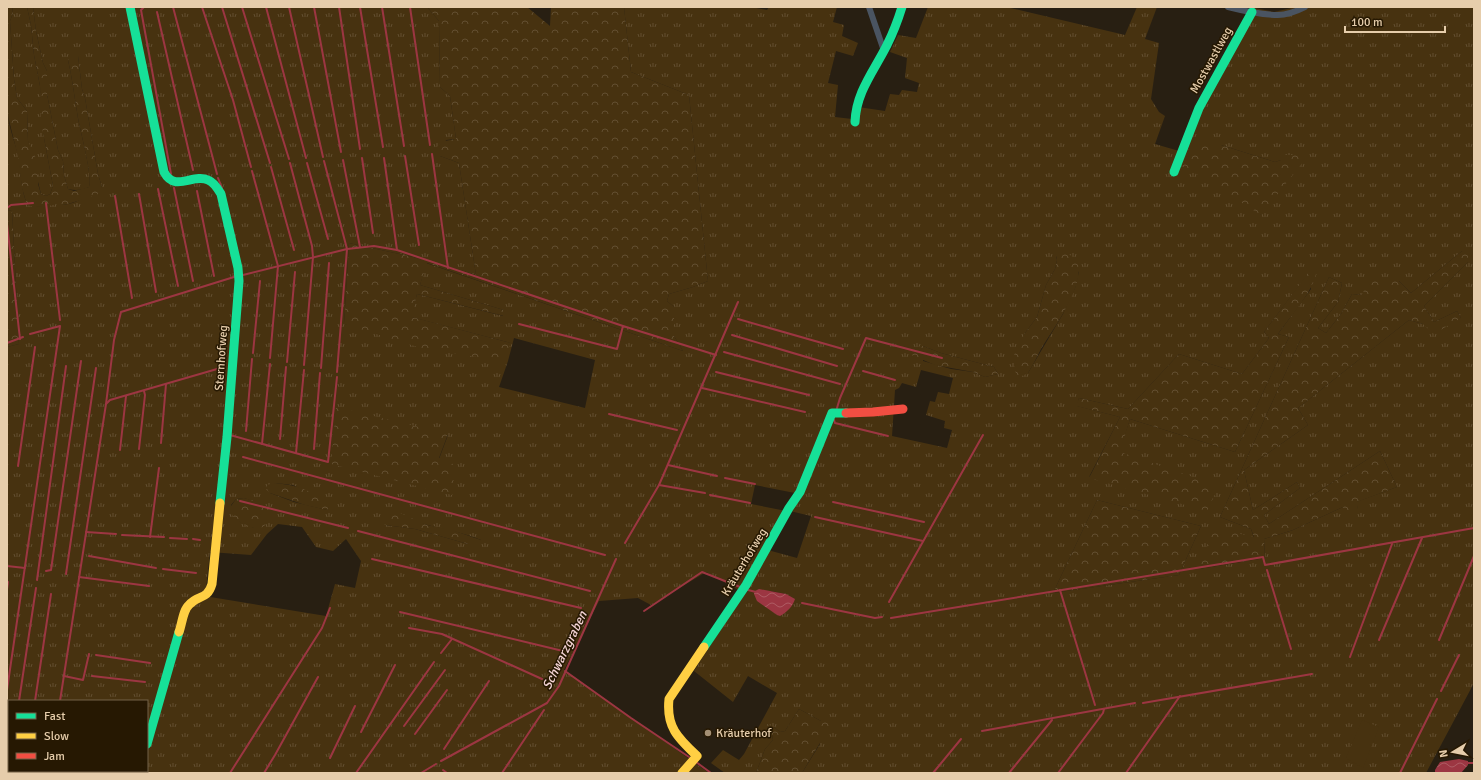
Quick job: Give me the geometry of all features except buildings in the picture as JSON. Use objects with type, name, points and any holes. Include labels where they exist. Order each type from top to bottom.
[{"type":"street","name":"Sternhofweg","points":[[130,7],[163,169],[167,178],[174,182],[185,182],[202,178],[211,180],[217,186],[221,194],[238,268],[239,281],[227,437],[211,591],[207,596],[192,600],[187,606],[148,741]]},
{"type":"street","points":[[869,7],[884,51]]},
{"type":"street","points":[[855,122],[857,106],[865,83],[884,51],[902,7]]},
{"type":"street","points":[[1228,7],[1252,12],[1279,15],[1305,7]]},
{"type":"street","name":"Mostwastlweg","points":[[1174,172],[1199,108],[1252,12]]},
{"type":"street","name":"Kräuterhofweg","points":[[682,773],[697,756],[676,734],[670,725],[667,710],[669,699],[746,585],[789,508],[800,492],[832,412],[873,412],[903,409]]},
{"type":"green space","points":[[7,7],[12,7],[13,13],[10,21],[14,79],[17,98],[27,111],[28,141],[39,165],[38,184],[41,194],[46,196],[50,194],[53,186],[41,122],[40,86],[27,7],[33,7],[36,31],[43,63],[47,71],[47,94],[58,150],[63,161],[64,175],[68,189],[74,191],[89,187],[90,181],[68,60],[71,53],[82,51],[82,53],[78,56],[82,89],[85,98],[98,174],[102,187],[97,195],[68,204],[34,207],[27,205],[22,188],[18,157],[8,116]]},
{"type":"green space","points":[[12,7],[27,7],[31,25],[34,55],[40,86],[44,138],[53,186],[50,194],[46,196],[41,194],[28,141],[27,111],[17,98],[14,79],[10,21],[13,13]]},
{"type":"green space","points":[[33,7],[427,7],[439,21],[440,87],[450,96],[456,139],[446,140],[440,156],[459,163],[476,275],[427,260],[349,243],[344,324],[511,343],[411,317],[417,294],[503,316],[504,310],[420,285],[426,263],[683,351],[674,336],[674,307],[667,301],[669,294],[708,281],[689,95],[631,72],[624,7],[751,7],[767,10],[769,7],[837,7],[833,22],[844,25],[842,36],[858,43],[853,56],[836,51],[828,83],[838,85],[835,117],[852,119],[858,107],[885,111],[890,94],[899,95],[902,90],[917,92],[919,83],[905,78],[907,58],[890,52],[898,35],[916,38],[928,7],[1006,7],[1125,35],[1137,7],[1157,7],[1145,39],[1159,43],[1151,99],[1159,112],[1165,116],[1155,144],[1179,151],[1247,18],[1250,7],[1274,12],[1296,7],[1474,7],[1474,683],[1426,773],[802,773],[820,744],[821,721],[799,709],[785,731],[780,732],[774,727],[767,730],[772,734],[773,740],[765,749],[756,773],[725,773],[711,763],[723,750],[739,760],[744,754],[777,693],[748,676],[733,702],[694,671],[744,593],[706,572],[651,605],[638,598],[599,601],[564,670],[709,773],[7,773],[7,347],[19,344],[12,210],[7,211],[7,71],[9,120],[19,159],[22,188],[27,204],[44,206],[68,204],[81,199],[102,187],[98,174],[85,98],[82,89],[78,56],[68,60],[90,180],[89,187],[76,190],[68,189],[64,175],[63,161],[58,150],[47,94],[47,71],[43,63],[36,31]],"holes":[[[1221,145],[1275,162],[1281,160],[1261,215]],[[1462,251],[1468,262],[1424,306],[1434,322],[1457,311],[1461,318],[1423,324],[1409,320],[1298,408],[1308,425],[1244,470],[1253,510],[1297,482],[1300,488],[1264,515],[1269,524],[1380,451],[1397,487],[1356,502],[1358,509],[1343,507],[1293,530],[1264,539],[1265,558],[1199,569],[1254,538],[1251,529],[1220,517],[1329,277],[1342,283],[1338,302],[1318,328],[1326,333],[1341,314],[1352,294],[1362,295],[1399,281],[1411,293]],[[1056,256],[1079,272],[1075,288],[1063,314],[1028,373],[1015,365],[1025,333],[1037,317],[1046,285],[1055,269],[1057,260]],[[1311,270],[1311,289],[1278,334],[1289,337],[1235,452],[1130,419],[1119,452],[1089,477],[1120,417],[1077,406],[1079,398],[1128,409],[1179,354],[1242,374],[1269,338],[1264,332]],[[514,338],[595,360],[585,408],[499,387]],[[923,346],[941,353],[994,367],[998,374],[985,377],[973,372],[951,369],[923,361]],[[921,370],[953,378],[949,394],[938,392],[935,402],[930,401],[926,415],[945,421],[944,428],[952,430],[947,448],[892,436],[895,390],[899,388],[902,383],[916,387]],[[448,435],[439,459],[331,464]],[[275,483],[293,485],[323,501],[329,506],[327,510],[294,502],[270,493]],[[755,485],[800,494],[790,511],[811,516],[797,558],[764,549],[786,511],[751,504]],[[244,498],[262,504],[254,528],[235,518],[231,505],[236,499]],[[1097,500],[1201,526],[1179,575],[1053,593]],[[418,522],[466,534],[481,540],[468,544],[415,529],[385,525]],[[278,524],[302,527],[316,547],[333,551],[346,539],[361,561],[355,588],[335,584],[326,616],[198,595],[206,589],[210,552],[251,555],[267,534]],[[771,591],[786,594],[777,615],[768,608]]]},
{"type":"green space","points":[[427,7],[527,7],[550,26],[551,7],[624,7],[631,72],[689,95],[708,281],[669,294],[667,301],[674,307],[674,336],[683,351],[427,263],[420,285],[504,310],[504,316],[417,294],[412,317],[511,343],[502,361],[421,348],[344,324],[349,243],[427,260],[476,275],[459,163],[440,156],[435,151],[441,143],[456,139],[450,96],[440,87],[439,21]]},
{"type":"green space","points":[[1191,141],[1221,145],[1275,162],[1281,160],[1286,155],[1298,155],[1303,162],[1261,215],[1181,164]]},
{"type":"green space","points":[[12,210],[19,344],[7,347],[7,211]]},
{"type":"green space","points":[[1060,249],[1072,256],[1077,262],[1079,271],[1073,294],[1067,307],[1028,373],[1022,376],[1017,375],[1012,359],[1025,333],[1037,317],[1046,285],[1055,269],[1057,260],[1055,250]]},
{"type":"green space","points":[[1462,251],[1468,253],[1468,262],[1424,306],[1434,322],[1457,311],[1461,318],[1434,334],[1423,324],[1409,320],[1298,408],[1308,425],[1244,470],[1253,510],[1297,482],[1300,488],[1264,515],[1269,524],[1380,451],[1397,487],[1357,502],[1358,509],[1346,513],[1343,507],[1293,530],[1264,539],[1265,558],[1199,569],[1214,528],[1254,537],[1251,529],[1220,517],[1329,277],[1342,283],[1338,302],[1318,328],[1326,333],[1341,314],[1352,294],[1362,295],[1371,275],[1399,281],[1411,293]]},
{"type":"green space","points":[[1311,269],[1317,269],[1315,278],[1307,295],[1278,334],[1289,337],[1235,452],[1130,419],[1120,452],[1219,486],[1207,511],[1089,478],[1120,417],[1076,406],[1079,398],[1128,409],[1179,354],[1242,374],[1269,338],[1264,332]]},
{"type":"green space","points":[[923,346],[941,353],[994,367],[998,374],[985,377],[973,372],[935,365],[909,354],[913,349]]},
{"type":"green space","points":[[336,407],[448,434],[439,458],[455,465],[452,495],[331,464]]},
{"type":"green space","points":[[275,483],[298,487],[330,505],[327,510],[305,505],[270,493],[266,489],[267,485]]},
{"type":"green space","points":[[244,498],[260,502],[268,507],[270,516],[263,527],[252,528],[239,522],[231,512],[231,506],[236,499]]},
{"type":"green space","points":[[1097,500],[1201,526],[1179,575],[1053,593]]},
{"type":"green space","points":[[388,512],[398,512],[427,525],[452,530],[481,540],[479,545],[468,544],[415,529],[385,525],[382,522],[383,518]]},
{"type":"green space","points":[[799,709],[821,721],[823,718],[831,719],[832,723],[802,773],[756,773],[765,749],[773,740],[772,734],[767,730],[765,725],[767,724],[774,727],[780,732],[785,731]]},
{"type":"green space","points":[[1362,720],[1379,727],[1363,768],[1346,758]]},
{"type":"water","points":[[759,589],[786,594],[795,599],[789,609],[780,616],[757,601],[754,594],[755,591]]},
{"type":"water","points":[[1459,759],[1468,761],[1468,765],[1461,773],[1435,773],[1435,770],[1440,762]]},
{"type":"waterway","points":[[144,7],[141,10],[171,174]]},
{"type":"waterway","points":[[173,7],[217,174]]},
{"type":"waterway","points":[[202,7],[233,100],[251,167]]},
{"type":"waterway","points":[[222,7],[270,163]]},
{"type":"waterway","points":[[242,7],[289,159]]},
{"type":"waterway","points":[[266,7],[306,158]]},
{"type":"waterway","points":[[289,7],[323,157]]},
{"type":"waterway","points":[[314,7],[341,152]]},
{"type":"waterway","points":[[339,7],[360,149]]},
{"type":"waterway","points":[[360,7],[383,147]]},
{"type":"waterway","points":[[382,7],[404,146]]},
{"type":"waterway","points":[[410,7],[430,145]]},
{"type":"waterway","points":[[157,12],[193,170]]},
{"type":"waterway","points":[[432,154],[448,268]]},
{"type":"waterway","points":[[405,156],[419,245]]},
{"type":"waterway","points":[[362,158],[373,233]]},
{"type":"waterway","points":[[384,158],[397,250]]},
{"type":"waterway","points":[[343,160],[360,247]]},
{"type":"waterway","points":[[324,161],[347,249],[337,372]]},
{"type":"waterway","points":[[290,163],[312,246],[313,257],[304,365]]},
{"type":"waterway","points":[[307,163],[328,239]]},
{"type":"waterway","points":[[271,167],[294,250]]},
{"type":"waterway","points":[[252,171],[278,266],[270,358]]},
{"type":"waterway","points":[[218,178],[222,188]]},
{"type":"waterway","points":[[174,188],[193,281]]},
{"type":"waterway","points":[[158,189],[178,286]]},
{"type":"waterway","points":[[197,191],[214,276]]},
{"type":"waterway","points":[[139,194],[156,292]]},
{"type":"waterway","points":[[115,196],[132,298]]},
{"type":"waterway","points":[[7,208],[11,205],[33,203]]},
{"type":"waterway","points":[[46,203],[60,320]]},
{"type":"waterway","points":[[7,224],[20,339]]},
{"type":"waterway","points":[[243,275],[347,249],[374,246],[397,250],[623,326],[716,355]]},
{"type":"waterway","points":[[321,368],[329,263]]},
{"type":"waterway","points":[[287,362],[295,272]]},
{"type":"waterway","points":[[60,700],[106,404],[114,340],[121,312],[234,277],[235,275]]},
{"type":"waterway","points":[[253,353],[260,281]]},
{"type":"waterway","points":[[625,543],[659,485],[738,302]]},
{"type":"waterway","points":[[738,319],[843,349]]},
{"type":"waterway","points":[[519,324],[617,349],[623,326]]},
{"type":"waterway","points":[[7,690],[60,326],[30,334]]},
{"type":"waterway","points":[[732,335],[837,366]]},
{"type":"waterway","points":[[7,343],[23,337]]},
{"type":"waterway","points":[[837,408],[866,338],[942,358]]},
{"type":"waterway","points":[[18,466],[35,347]]},
{"type":"waterway","points":[[724,352],[840,384]]},
{"type":"waterway","points":[[246,431],[252,359]]},
{"type":"waterway","points":[[46,571],[51,570],[81,361]]},
{"type":"waterway","points":[[262,444],[270,364]]},
{"type":"waterway","points":[[37,580],[66,366]]},
{"type":"waterway","points":[[106,404],[110,400],[224,367]]},
{"type":"waterway","points":[[280,439],[286,367]]},
{"type":"waterway","points":[[66,574],[96,368]]},
{"type":"waterway","points":[[296,453],[304,370]]},
{"type":"waterway","points":[[863,371],[895,380]]},
{"type":"waterway","points":[[716,372],[809,395]]},
{"type":"waterway","points":[[314,449],[320,373]]},
{"type":"waterway","points":[[230,435],[328,462],[337,377]]},
{"type":"waterway","points":[[161,443],[166,384]]},
{"type":"waterway","points":[[702,388],[805,412]]},
{"type":"waterway","points":[[139,449],[145,395],[144,391]]},
{"type":"waterway","points":[[120,450],[126,396]]},
{"type":"waterway","points":[[609,414],[677,430]]},
{"type":"waterway","points":[[834,420],[835,423],[888,436]]},
{"type":"waterway","points":[[889,602],[983,435]]},
{"type":"waterway","points":[[243,457],[605,555]]},
{"type":"waterway","points":[[668,465],[717,476]]},
{"type":"waterway","points":[[150,537],[159,468]]},
{"type":"waterway","points":[[725,478],[755,484]]},
{"type":"waterway","points":[[659,485],[705,493]]},
{"type":"waterway","points":[[710,495],[750,503]]},
{"type":"waterway","points":[[240,501],[348,528]]},
{"type":"waterway","points":[[833,502],[924,522]]},
{"type":"waterway","points":[[815,517],[923,541]]},
{"type":"waterway","points":[[891,618],[1263,557],[1265,565],[1474,528]]},
{"type":"waterway","points":[[358,531],[590,591]]},
{"type":"waterway","points":[[86,532],[116,534]]},
{"type":"waterway","points":[[122,535],[164,537]]},
{"type":"waterway","points":[[170,538],[187,539]]},
{"type":"waterway","points":[[1379,640],[1422,538]]},
{"type":"waterway","points":[[193,539],[200,540]]},
{"type":"waterway","points":[[1350,657],[1392,544]]},
{"type":"waterway","points":[[89,556],[156,568]]},
{"type":"waterway","points":[[1439,640],[1474,556]]},
{"type":"waterway","points":[[372,559],[581,608]]},
{"type":"waterway","name":"Schwarzgraben","points":[[441,761],[547,703],[559,686],[616,559]]},
{"type":"waterway","points":[[7,566],[25,568]]},
{"type":"waterway","points":[[163,569],[196,573]]},
{"type":"waterway","points":[[1267,570],[1291,649]]},
{"type":"waterway","points":[[644,611],[702,572],[740,587]]},
{"type":"waterway","points":[[79,577],[149,586]]},
{"type":"waterway","points":[[7,589],[8,582]]},
{"type":"waterway","points":[[19,700],[36,588]]},
{"type":"waterway","points":[[748,590],[756,592]]},
{"type":"waterway","points":[[1060,590],[1095,705]]},
{"type":"waterway","points":[[35,700],[51,594]]},
{"type":"waterway","points":[[802,603],[875,618],[882,617]]},
{"type":"waterway","points":[[230,773],[322,628],[330,608]]},
{"type":"waterway","points":[[400,612],[563,651]]},
{"type":"waterway","points":[[409,628],[442,634],[542,679]]},
{"type":"waterway","points":[[441,653],[452,639]]},
{"type":"waterway","points":[[64,676],[83,680],[89,654]]},
{"type":"waterway","points":[[96,655],[150,663]]},
{"type":"waterway","points":[[1441,691],[1459,655]]},
{"type":"waterway","points":[[356,773],[434,662]]},
{"type":"waterway","points":[[361,732],[395,665]]},
{"type":"waterway","points":[[404,726],[445,670]]},
{"type":"waterway","points":[[565,671],[689,757]]},
{"type":"waterway","points":[[1143,703],[1312,674]]},
{"type":"waterway","points":[[92,676],[145,682]]},
{"type":"waterway","points":[[264,773],[318,677]]},
{"type":"waterway","points":[[444,749],[489,681]]},
{"type":"waterway","points":[[415,734],[447,690]]},
{"type":"waterway","points":[[1126,773],[1180,696]]},
{"type":"waterway","points":[[1400,773],[1437,699]]},
{"type":"waterway","points":[[982,731],[1135,703]]},
{"type":"waterway","points":[[330,758],[355,706]]},
{"type":"waterway","points":[[1058,773],[1103,713],[1104,709]]},
{"type":"waterway","points":[[502,773],[544,710]]},
{"type":"waterway","points":[[1009,773],[1052,720]]},
{"type":"waterway","points":[[933,773],[961,739]]},
{"type":"waterway","points":[[696,762],[711,773]]},
{"type":"waterway","points":[[1468,763],[1474,763]]},
{"type":"waterway","name":"Schwarzgraben","points":[[421,773],[436,764]]},
{"type":"waterway","points":[[443,770],[447,773]]},
{"type":"traffic: fast","points":[[130,7],[164,172],[168,178],[173,181],[179,182],[202,179],[210,181],[216,186],[221,194],[238,268],[239,281],[227,437],[220,503]]},
{"type":"traffic: fast","points":[[855,122],[856,111],[862,91],[882,55],[902,7]]},
{"type":"traffic: fast","points":[[1174,172],[1199,108],[1252,12]]},
{"type":"traffic: fast","points":[[704,647],[746,585],[789,508],[800,492],[832,413],[846,413]]},
{"type":"traffic: fast","points":[[148,740],[179,632]]},
{"type":"traffic: slow","points":[[179,632],[187,607],[196,599],[208,593],[212,584],[220,503]]},
{"type":"traffic: slow","points":[[682,773],[697,756],[679,737],[672,725],[669,717],[669,699],[704,647]]},
{"type":"traffic: jam","points":[[846,413],[903,409]]},
{"type":"place","name":"Kräuterhof","points":[[708,733]]}]
